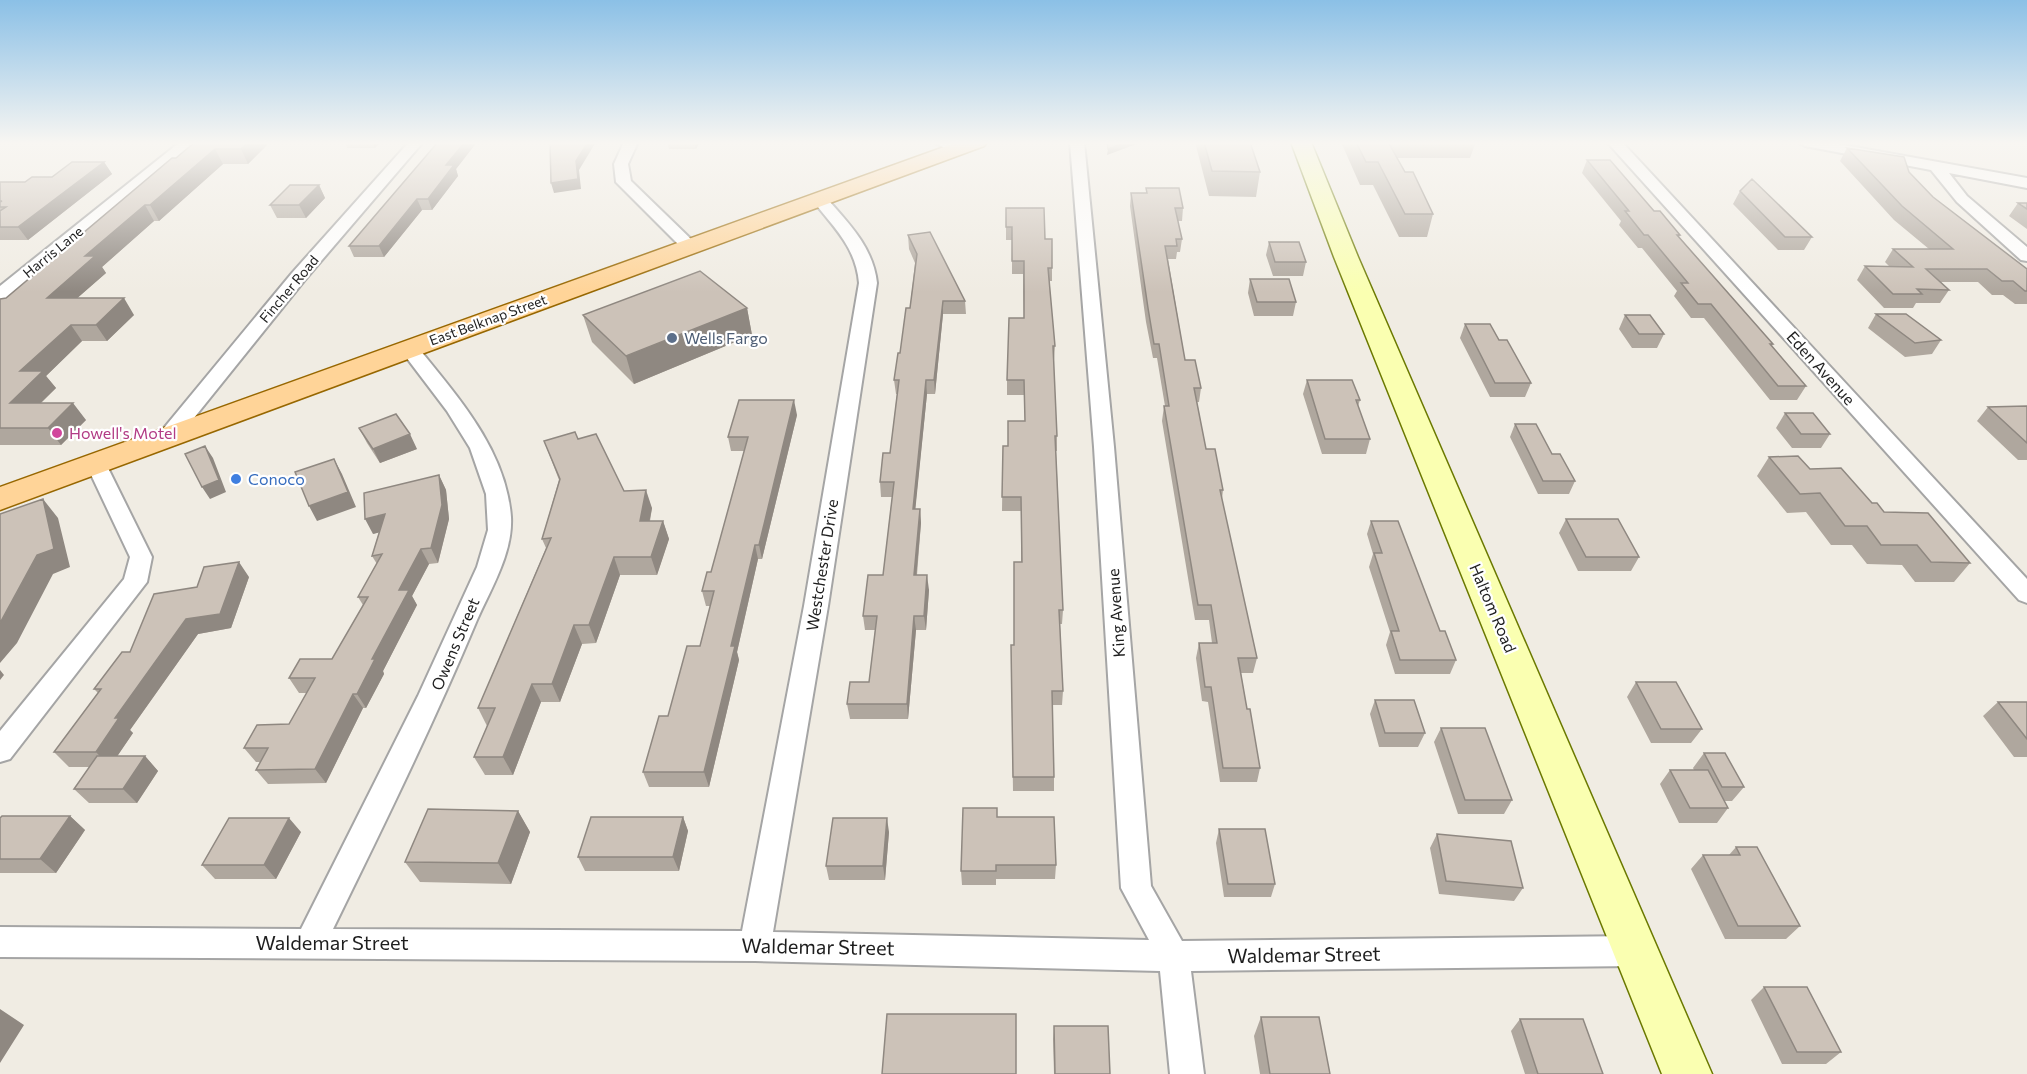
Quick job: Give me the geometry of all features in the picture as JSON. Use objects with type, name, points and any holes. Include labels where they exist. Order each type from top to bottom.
[{"type":"main road","name":"East Belknap Street","points":[[0,499],[834,192]]},
{"type":"main road","name":"Haltom Road","points":[[1320,192],[1350,268],[1687,1074]]},
{"type":"street","name":"Harris Lane","points":[[0,295],[127,192]]},
{"type":"street","name":"Fincher Road","points":[[166,439],[298,277],[372,192]]},
{"type":"street","points":[[634,192],[689,246]]},
{"type":"street","name":"King Avenue","points":[[1081,192],[1103,435],[1136,888],[1174,956],[1187,1074]]},
{"type":"street","name":"Eden Avenue","points":[[1660,192],[2027,594]]},
{"type":"street","points":[[1957,192],[2027,256]]},
{"type":"street","name":"Westchester Drive","points":[[754,945],[816,606],[868,283],[868,267],[856,243],[819,198]]},
{"type":"street","name":"Owens Street","points":[[311,942],[433,696],[494,550],[500,520],[494,479],[471,429],[409,348]]},
{"type":"street","points":[[0,751],[135,582],[141,557],[96,464]]},
{"type":"street","name":"Waldemar Street","points":[[0,942],[754,945],[1174,956],[1636,951]]},
{"type":"building","points":[[0,192],[64,192],[18,227],[0,227],[0,211],[6,207],[0,207],[2,201],[0,201]]},
{"type":"building","points":[[132,192],[165,192],[150,205],[145,205],[85,256],[95,256],[47,298],[124,298],[96,325],[71,325],[20,371],[43,371],[10,403],[73,403],[48,428],[0,428],[0,299],[6,298]]},
{"type":"building","points":[[283,192],[312,192],[299,205],[270,205]]},
{"type":"building","points":[[395,192],[433,192],[428,199],[417,199],[379,246],[349,246]]},
{"type":"building","points":[[1180,192],[1183,208],[1175,208],[1182,239],[1176,239],[1177,246],[1165,246],[1185,360],[1195,360],[1201,388],[1194,388],[1206,449],[1215,449],[1223,490],[1220,490],[1257,658],[1238,658],[1260,768],[1223,768],[1211,687],[1205,687],[1199,643],[1217,643],[1211,605],[1198,605],[1164,406],[1169,406],[1159,344],[1154,344],[1148,308],[1131,193]]},
{"type":"building","points":[[1394,192],[1423,192],[1433,214],[1405,214]]},
{"type":"building","points":[[1613,192],[1638,192],[1654,211],[1660,211],[1680,235],[1677,235],[1773,344],[1770,344],[1806,386],[1778,386],[1711,304],[1698,304],[1681,283],[1688,283],[1625,211],[1629,211]]},
{"type":"building","points":[[1741,192],[1766,192],[1812,237],[1785,237]]},
{"type":"building","points":[[1889,192],[1928,192],[2027,269],[2027,291],[2013,281],[2002,281],[1987,269],[1926,269],[1949,290],[1917,289],[1922,294],[1893,294],[1865,266],[1913,267],[1893,249],[1953,249]]},
{"type":"building","points":[[2018,203],[2027,203],[2027,209]]},
{"type":"building","points":[[1006,208],[1044,208],[1045,239],[1052,239],[1052,268],[1048,268],[1055,346],[1053,346],[1057,436],[1055,436],[1063,610],[1059,610],[1063,691],[1052,691],[1054,777],[1013,777],[1011,645],[1014,645],[1014,562],[1022,562],[1021,497],[1002,497],[1003,446],[1008,446],[1008,421],[1025,421],[1024,380],[1007,380],[1009,318],[1024,318],[1024,261],[1012,261],[1012,227],[1006,227]]},
{"type":"building","points":[[930,232],[965,301],[943,301],[934,380],[926,380],[913,509],[920,509],[914,575],[927,575],[924,616],[914,616],[907,704],[847,704],[850,682],[869,682],[877,616],[863,616],[868,575],[883,575],[894,482],[880,482],[883,453],[890,453],[899,380],[894,380],[906,308],[910,308],[917,254],[908,235]]},
{"type":"building","points":[[1269,242],[1299,242],[1306,262],[1275,262]]},
{"type":"building","points":[[700,271],[747,308],[626,356],[583,315]]},
{"type":"building","points":[[1250,279],[1289,279],[1296,302],[1257,302]]},
{"type":"building","points":[[1876,314],[1906,314],[1941,340],[1915,343]]},
{"type":"building","points":[[1625,315],[1650,315],[1664,334],[1639,334]]},
{"type":"building","points":[[1465,324],[1490,324],[1499,340],[1507,340],[1531,383],[1495,383]]},
{"type":"building","points":[[1307,380],[1352,380],[1360,400],[1356,400],[1370,439],[1325,439]]},
{"type":"building","points":[[739,400],[794,400],[759,545],[755,545],[731,646],[735,646],[704,772],[643,772],[659,716],[668,716],[687,646],[700,646],[714,591],[702,591],[707,572],[711,572],[748,437],[728,437]]},
{"type":"building","points":[[2027,406],[2027,443],[1988,407]]},
{"type":"building","points":[[1785,413],[1813,413],[1830,434],[1801,434]]},
{"type":"building","points":[[396,414],[410,434],[373,449],[359,428]]},
{"type":"building","points":[[1515,424],[1536,424],[1552,454],[1560,454],[1575,481],[1543,481]]},
{"type":"building","points":[[575,432],[578,439],[596,434],[624,491],[646,490],[640,521],[663,521],[651,557],[614,557],[589,625],[574,625],[552,684],[532,684],[503,757],[474,757],[495,708],[478,708],[551,538],[542,539],[560,479],[544,441]]},
{"type":"building","points":[[205,446],[219,480],[202,487],[185,454]]},
{"type":"building","points":[[1798,456],[1810,469],[1841,468],[1872,503],[1877,503],[1884,512],[1928,513],[1970,563],[1931,562],[1917,545],[1881,545],[1867,526],[1845,526],[1820,493],[1800,494],[1769,457]]},
{"type":"building","points":[[334,459],[348,492],[309,506],[295,472]]},
{"type":"building","points":[[439,475],[442,505],[431,548],[421,549],[399,590],[409,590],[372,659],[375,659],[357,694],[353,694],[315,769],[256,770],[268,748],[244,748],[257,725],[289,724],[315,678],[289,678],[300,659],[332,659],[368,597],[358,597],[382,554],[372,556],[385,514],[365,519],[364,493]]},
{"type":"building","points":[[43,499],[54,549],[37,555],[0,623],[0,514]]},
{"type":"building","points":[[1566,519],[1618,519],[1639,557],[1586,557]]},
{"type":"building","points":[[1371,521],[1398,521],[1440,631],[1445,631],[1456,660],[1400,660],[1391,631],[1399,631],[1374,553],[1382,553]]},
{"type":"building","points":[[239,562],[220,614],[186,619],[115,718],[119,718],[96,752],[54,752],[101,689],[94,689],[122,652],[130,652],[154,594],[197,587],[204,567]]},
{"type":"building","points":[[1636,682],[1676,682],[1702,729],[1661,729]]},
{"type":"building","points":[[1375,700],[1414,700],[1425,733],[1385,733]]},
{"type":"building","points":[[1998,702],[2027,702],[2027,739]]},
{"type":"building","points":[[1441,728],[1485,728],[1512,800],[1465,800]]},
{"type":"building","points":[[1704,753],[1725,753],[1744,787],[1722,787]]},
{"type":"building","points":[[97,756],[145,756],[123,789],[74,789]]},
{"type":"building","points":[[1670,770],[1708,770],[1728,808],[1690,808]]},
{"type":"building","points":[[963,808],[997,808],[997,817],[1054,817],[1056,865],[996,865],[996,871],[961,871]]},
{"type":"building","points":[[428,809],[518,811],[498,863],[405,862]]},
{"type":"building","points":[[2,816],[70,816],[40,859],[0,859],[0,818]]},
{"type":"building","points":[[591,817],[683,817],[673,857],[578,857]]},
{"type":"building","points":[[229,818],[289,818],[264,865],[202,865]]},
{"type":"building","points":[[833,818],[887,818],[883,866],[826,866]]},
{"type":"building","points":[[1219,829],[1265,829],[1275,884],[1228,884]]},
{"type":"building","points":[[1437,834],[1511,841],[1523,888],[1446,881]]},
{"type":"building","points":[[1736,847],[1757,847],[1800,926],[1738,926],[1703,855],[1740,855]]},
{"type":"building","points":[[1764,987],[1807,987],[1841,1052],[1797,1052]]},
{"type":"building","points":[[887,1014],[1016,1014],[1016,1074],[882,1074]]},
{"type":"building","points":[[1261,1017],[1319,1017],[1330,1074],[1270,1074]]},
{"type":"building","points":[[1520,1019],[1583,1019],[1603,1074],[1538,1074]]},
{"type":"building","points":[[1054,1026],[1108,1026],[1110,1074],[1055,1074]]},
{"type":"place","name":"Wells Fargo","points":[[672,338]]},
{"type":"place","name":"Howell's Motel","points":[[57,433]]},
{"type":"place","name":"Conoco","points":[[236,479]]}]
